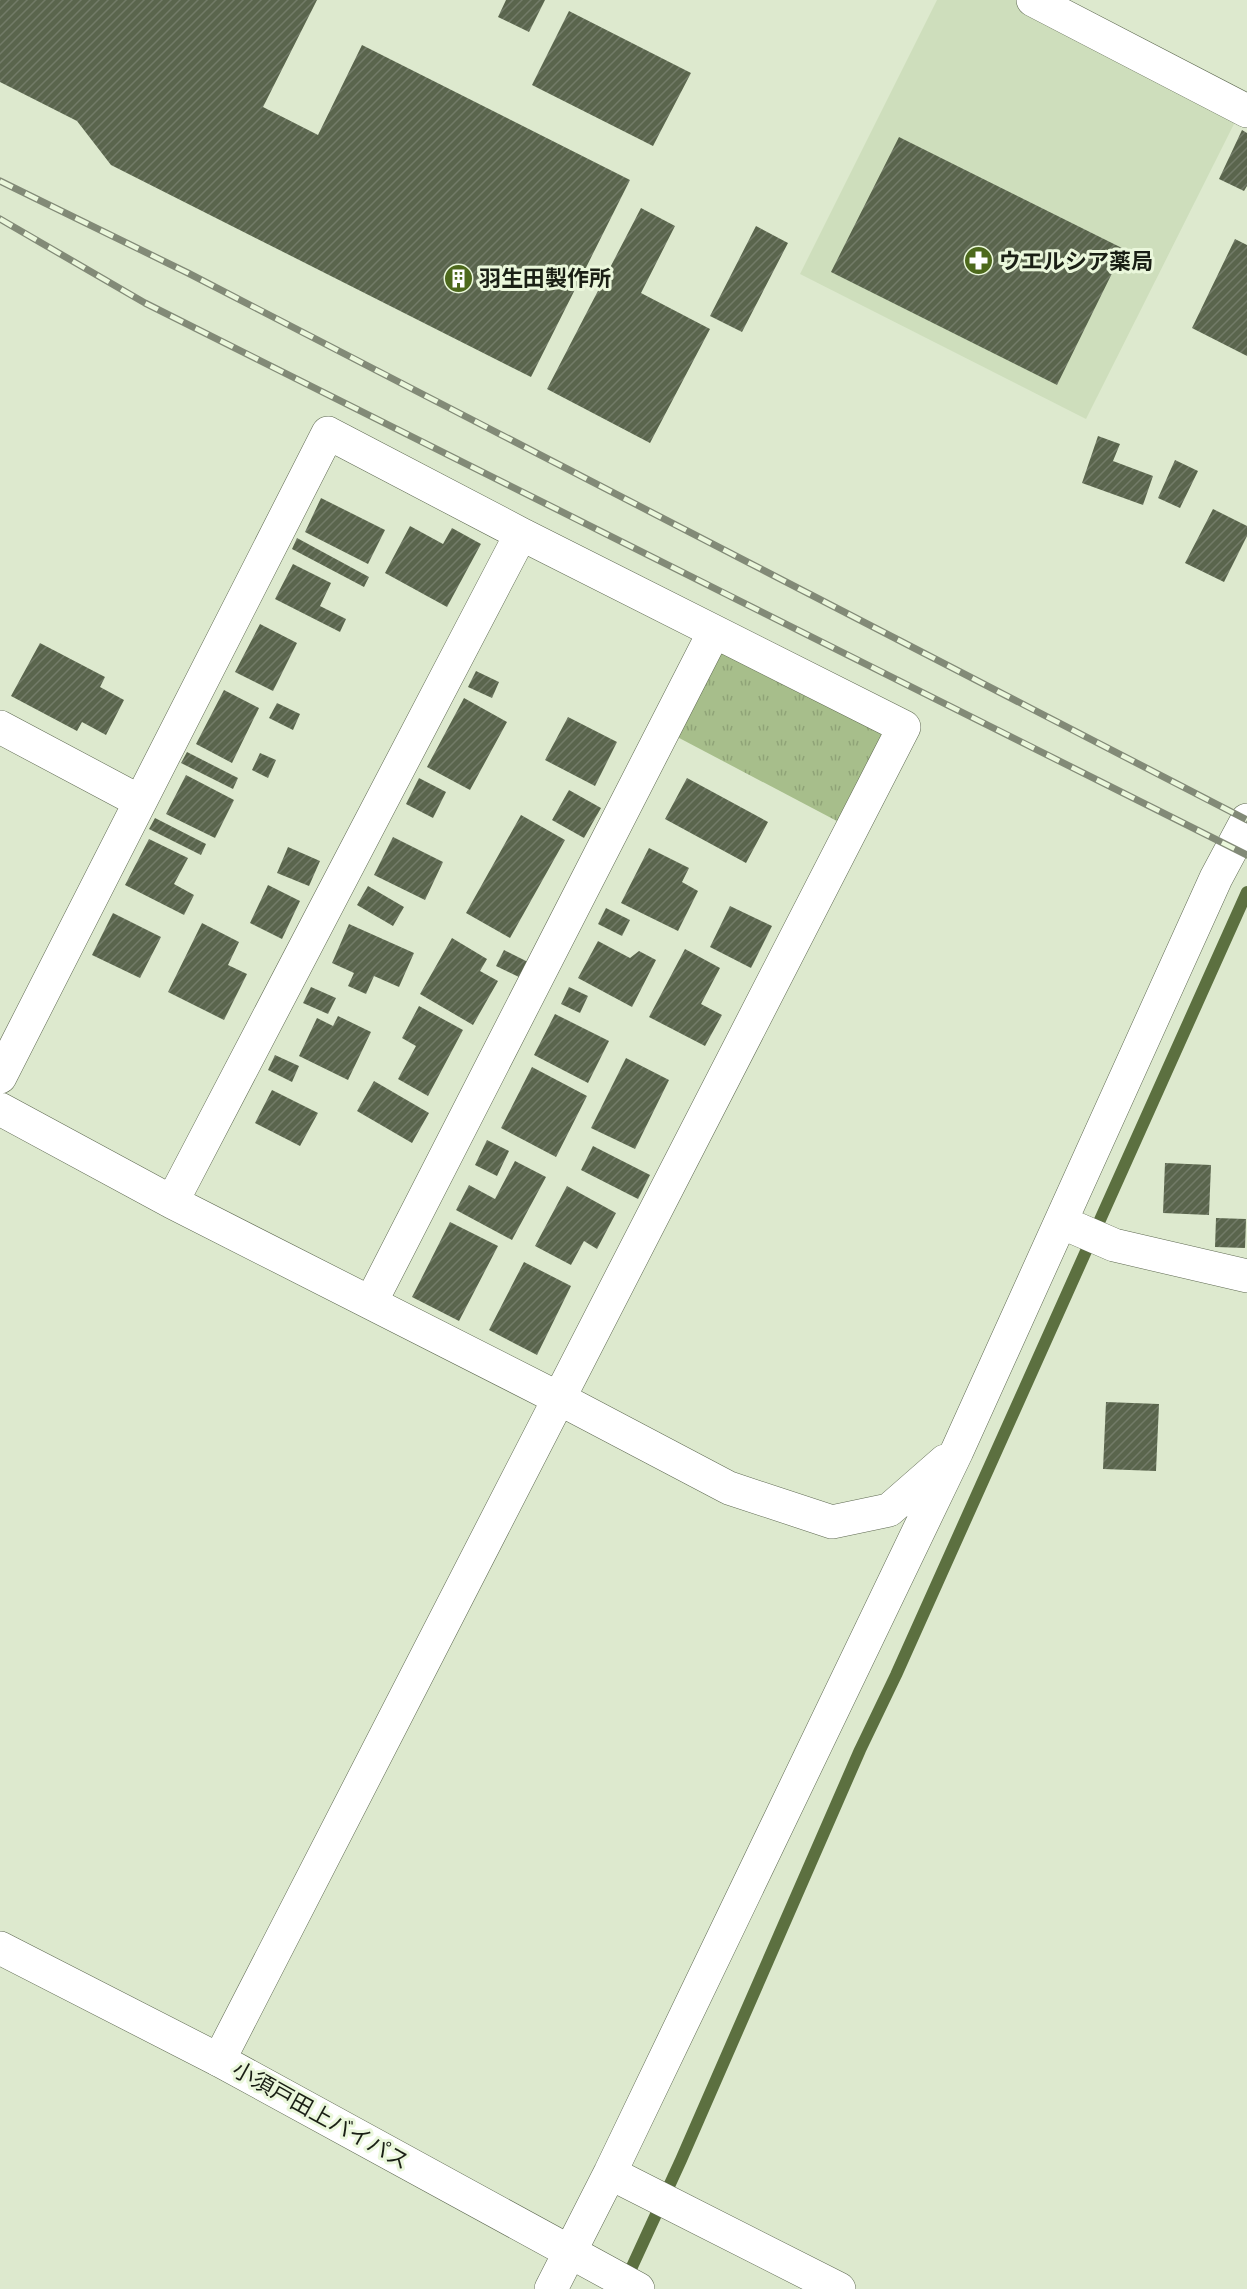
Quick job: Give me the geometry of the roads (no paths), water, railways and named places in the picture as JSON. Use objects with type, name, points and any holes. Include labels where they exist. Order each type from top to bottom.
[{"type":"main road","points":[[1033,0],[1247,111]]},
{"type":"main road","points":[[0,1077],[328,433],[521,534],[904,727],[219,2060]]},
{"type":"main road","points":[[172,1202],[521,534]]},
{"type":"main road","points":[[371,1302],[714,632]]},
{"type":"main road","points":[[0,728],[139,801]]},
{"type":"main road","points":[[551,2289],[610,2173],[957,1451],[1216,878],[1247,820]]},
{"type":"main road","points":[[0,1109],[172,1202],[560,1398],[729,1488],[832,1522],[889,1510],[957,1451]]},
{"type":"main road","points":[[1061,1222],[1114,1245],[1247,1276]]},
{"type":"main road","name":"小須戸田上バイパス","points":[[0,1948],[219,2060],[638,2289]]},
{"type":"main road","points":[[610,2173],[839,2289]]},
{"type":"waterway","points":[[625,2282],[681,2160],[860,1750],[896,1675],[1247,892]]},
{"type":"railway","points":[[0,181],[188,273],[1247,820]]},
{"type":"railway","points":[[0,219],[145,303],[1247,855]]},
{"type":"place","name":"ウエルシア薬局","points":[[978,261]]},
{"type":"place","name":"羽生田製作所","points":[[458,278]]}]
